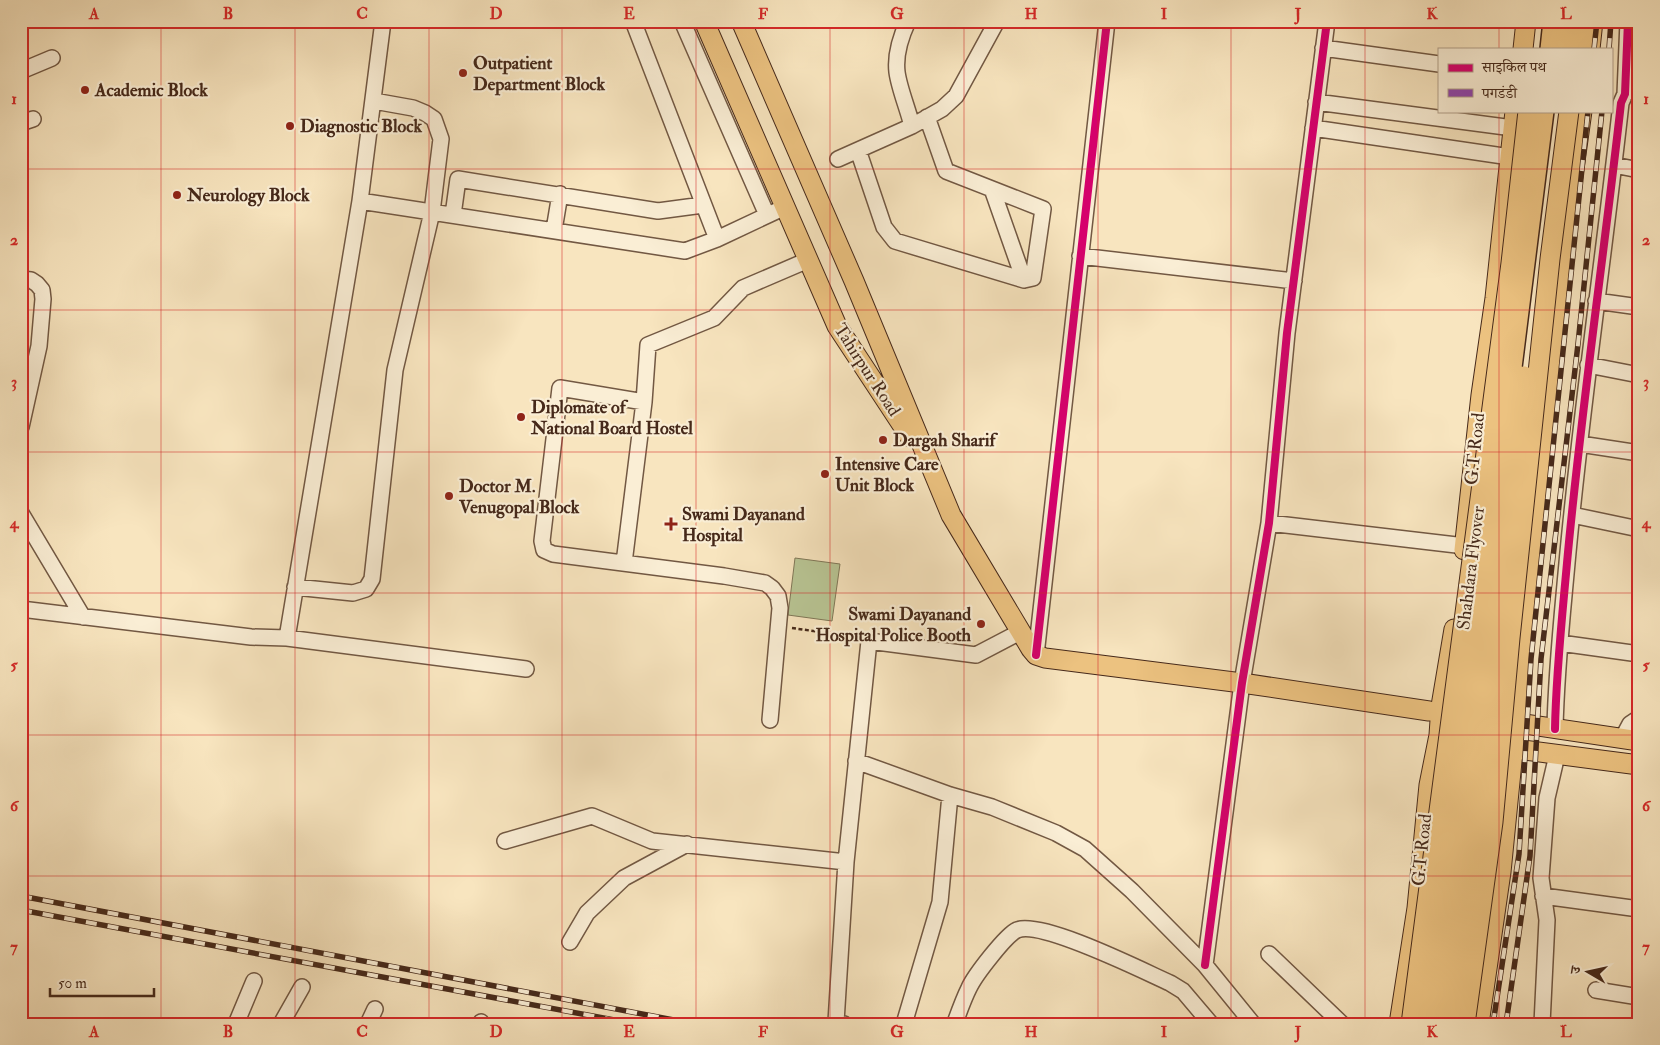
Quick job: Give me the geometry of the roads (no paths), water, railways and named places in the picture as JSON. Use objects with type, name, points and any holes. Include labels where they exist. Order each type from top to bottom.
[{"type":"highway","points":[[1547,47],[1554,21]]},
{"type":"highway","points":[[1547,47],[1570,21]]},
{"type":"highway","name":"Shahdara Flyover","points":[[1429,1024],[1543,112]]},
{"type":"highway","name":"Shahdara Flyover","points":[[1448,1024],[1475,810],[1539,242],[1557,112]]},
{"type":"main road","name":"Tahirpur Road","points":[[704,21],[837,326],[937,478]]},
{"type":"main road","name":"Tahirpur Road","points":[[741,21],[937,478]]},
{"type":"main road","points":[[1526,21],[1547,47]]},
{"type":"main road","points":[[1539,21],[1547,47]]},
{"type":"main road","points":[[1577,48],[1581,21]]},
{"type":"main road","points":[[1590,48],[1593,21]]},
{"type":"main road","name":"Shahdara Flyover","points":[[1411,1024],[1510,272],[1528,112]]},
{"type":"main road","points":[[1465,1024],[1493,822],[1510,638],[1550,259],[1569,112]]},
{"type":"main road","points":[[1479,1024],[1501,872],[1548,400],[1570,197],[1582,112]]},
{"type":"main road","name":"G.T Road","points":[[1435,709],[1456,616],[1481,395],[1495,298],[1514,120]]},
{"type":"main road","points":[[860,361],[883,351]]},
{"type":"main road","points":[[937,478],[951,515],[1020,632],[1036,655],[1045,658],[1435,709],[1516,724],[1631,740]]},
{"type":"main road","points":[[1435,709],[1439,735],[1447,740],[1639,765]]},
{"type":"main road","name":"G.T Road","points":[[1399,1024],[1417,908],[1429,785],[1439,735]]},
{"type":"street","points":[[288,638],[360,201],[383,21]]},
{"type":"street","points":[[633,21],[717,239]]},
{"type":"street","points":[[682,21],[767,215]]},
{"type":"street","points":[[908,21],[902,36],[897,72],[912,126]]},
{"type":"street","points":[[838,159],[912,126],[942,109],[956,96],[997,21]]},
{"type":"street","points":[[1036,655],[1107,21]]},
{"type":"street","points":[[1205,965],[1242,683],[1269,523],[1287,333],[1327,21]]},
{"type":"street","points":[[1555,729],[1560,643],[1588,365],[1621,103],[1632,92],[1628,21]]},
{"type":"street","points":[[1323,48],[1438,64]]},
{"type":"street","points":[[21,71],[52,58]]},
{"type":"street","points":[[295,587],[353,594],[366,589],[372,579],[395,370],[432,212],[441,140],[434,119],[413,108],[374,101]]},
{"type":"street","points":[[1316,102],[1514,120]]},
{"type":"street","points":[[858,150],[884,227],[895,241],[1024,280],[1033,278],[1043,210],[946,171],[927,117]]},
{"type":"street","points":[[1313,128],[1510,157]]},
{"type":"street","points":[[1614,165],[1639,170]]},
{"type":"street","points":[[453,215],[458,179],[658,211],[704,204]]},
{"type":"street","points":[[992,189],[1024,280]]},
{"type":"street","points":[[554,230],[560,194]]},
{"type":"street","points":[[360,201],[684,250],[717,239],[785,207]]},
{"type":"street","points":[[1080,256],[1294,281]]},
{"type":"street","points":[[624,563],[644,402],[648,345],[714,318],[743,288],[808,260]]},
{"type":"street","points":[[21,280],[31,280],[37,284],[42,290],[43,299],[40,346],[21,427]]},
{"type":"street","points":[[1596,301],[1639,307]]},
{"type":"street","points":[[1588,365],[1639,375]]},
{"type":"street","points":[[644,402],[560,388],[542,541],[544,550],[553,554],[724,576],[765,583],[772,588],[778,596],[780,608],[770,720]]},
{"type":"street","points":[[1580,444],[1639,453]]},
{"type":"street","points":[[21,513],[83,618]]},
{"type":"street","points":[[1572,515],[1639,529]]},
{"type":"street","points":[[1269,523],[1465,546]]},
{"type":"street","points":[[21,609],[251,637],[288,638],[526,669]]},
{"type":"street","points":[[844,1024],[836,1022],[846,862],[869,641],[976,655],[1020,632]]},
{"type":"street","points":[[1560,643],[1639,654]]},
{"type":"street","points":[[1631,740],[1630,724],[1639,718]]},
{"type":"street","points":[[1542,1024],[1547,920],[1541,878],[1547,798],[1557,754]]},
{"type":"street","points":[[856,761],[950,795],[992,807],[1056,833],[1085,849],[1132,891],[1205,965],[1253,1024]]},
{"type":"street","points":[[904,1024],[940,902],[950,795]]},
{"type":"street","points":[[505,841],[592,816],[652,841],[846,862]]},
{"type":"street","points":[[570,942],[587,913],[624,878],[687,844]]},
{"type":"street","points":[[1543,896],[1639,909]]},
{"type":"street","points":[[956,1020],[968,988],[977,974],[1006,939],[1016,930],[1028,928],[1072,940],[1170,983],[1183,992],[1211,1024]]},
{"type":"street","points":[[1269,954],[1342,1024]]},
{"type":"street","points":[[236,1024],[254,981]]},
{"type":"street","points":[[282,1024],[302,988]]},
{"type":"street","points":[[1596,990],[1639,997]]},
{"type":"street","points":[[368,1024],[375,1009]]},
{"type":"railway","points":[[1594,48],[1597,21]]},
{"type":"railway","points":[[1609,48],[1611,21]]},
{"type":"railway","points":[[1493,1024],[1519,854],[1531,659],[1588,112]]},
{"type":"railway","points":[[1506,1024],[1530,856],[1541,659],[1578,344],[1602,112]]},
{"type":"railway","points":[[21,896],[695,1024]]},
{"type":"railway","points":[[21,910],[636,1024]]},
{"type":"place","name":"Outpatient Department Block","points":[[463,73]]},
{"type":"place","name":"Academic Block","points":[[85,90]]},
{"type":"place","name":"Diagnostic Block","points":[[290,126]]},
{"type":"place","name":"Neurology Block","points":[[177,195]]},
{"type":"place","name":"Diplomate of National Board Hostel","points":[[521,417]]},
{"type":"place","name":"Dargah Sharif","points":[[883,440]]},
{"type":"place","name":"Intensive Care Unit Block","points":[[825,474]]},
{"type":"place","name":"Doctor M. Venugopal Block","points":[[449,496]]},
{"type":"place","name":"Swami Dayanand Hospital","points":[[671,524]]},
{"type":"place","name":"Swami Dayanand Hospital Police Booth","points":[[981,624]]}]
